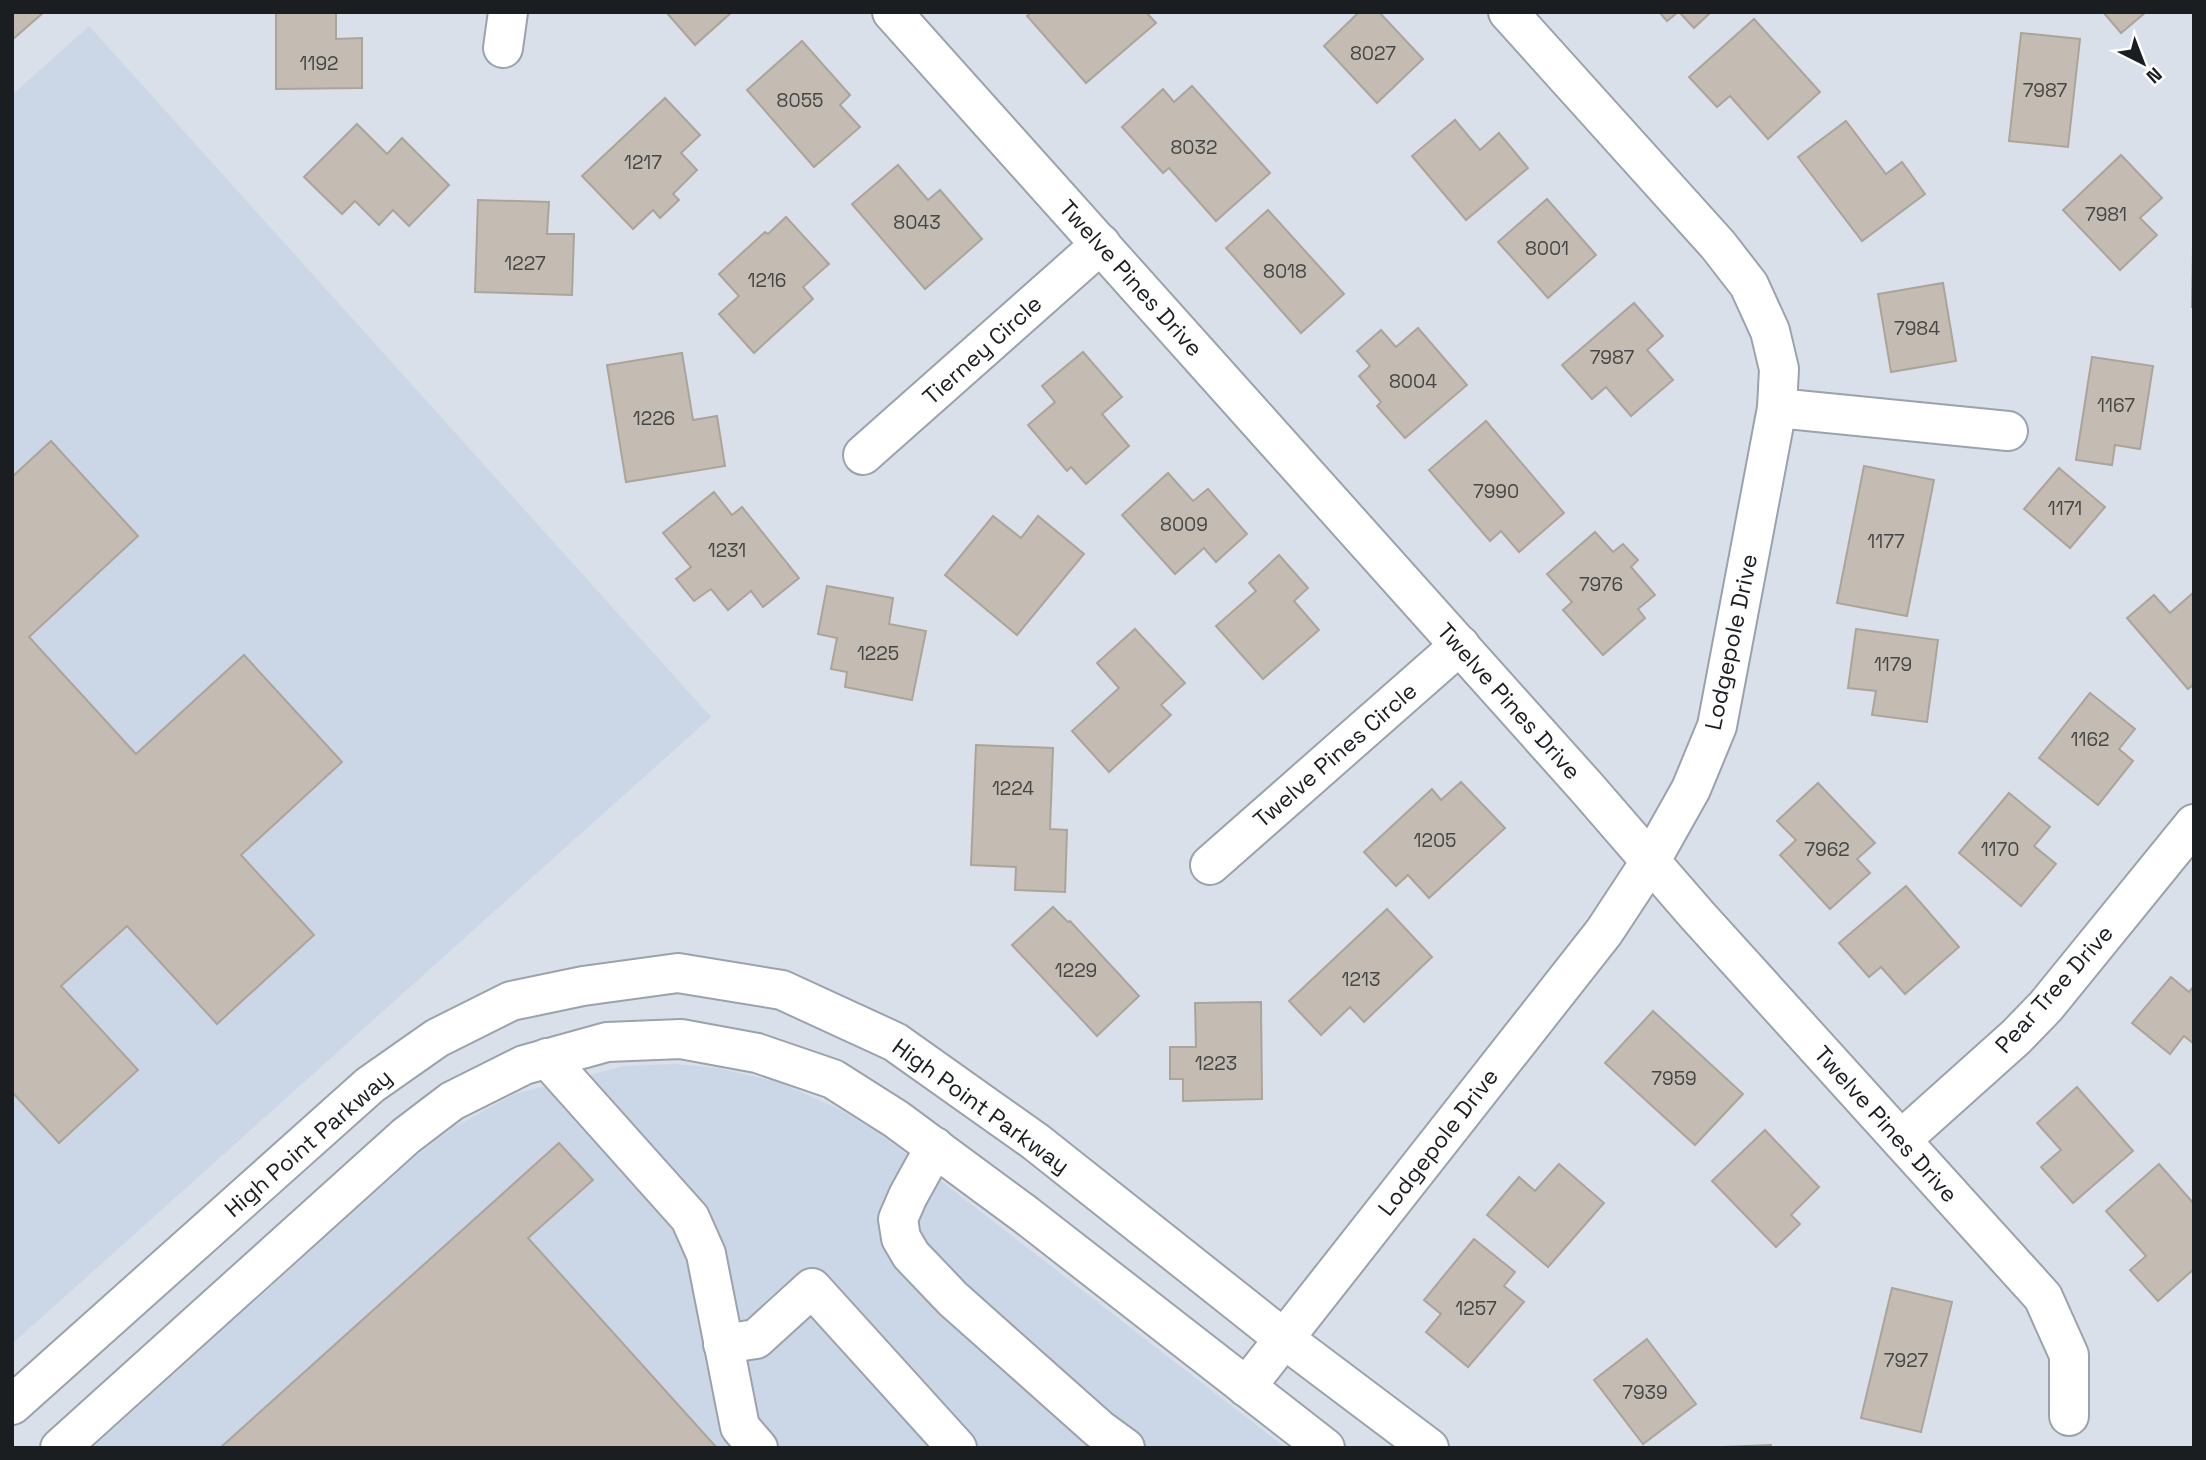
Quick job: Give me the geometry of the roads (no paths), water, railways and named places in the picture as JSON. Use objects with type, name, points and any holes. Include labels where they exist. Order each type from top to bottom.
[{"type":"street","name":"Twelve Pines Drive","points":[[892,12],[1587,788],[1650,862],[2043,1297],[2069,1355],[2068,1416]]},
{"type":"street","name":"Lodgepole Drive","points":[[1246,1387],[1604,932],[1650,862],[1690,789],[1717,726],[1777,408],[1779,369],[1770,331],[1749,285],[1718,245],[1508,12]]},
{"type":"street","name":"Tierney Circle","points":[[863,455],[1101,244]]},
{"type":"street","points":[[1777,408],[2008,431]]},
{"type":"street","name":"Twelve Pines Circle","points":[[1210,865],[1460,646]]},
{"type":"street","name":"Pear Tree Drive","points":[[1901,1140],[2016,1037],[2046,1006],[2194,824]]},
{"type":"street","name":"High Point Parkway","points":[[12,1405],[370,1085],[437,1038],[511,1001],[583,986],[678,973],[782,990],[895,1042],[1036,1142],[1283,1338],[1429,1448]]},
{"type":"street","points":[[60,1448],[407,1136],[452,1101],[524,1065],[607,1042],[681,1040],[757,1053],[833,1079],[896,1119],[1026,1215],[1325,1448]]},
{"type":"street","points":[[547,1058],[690,1218],[706,1254],[740,1427],[758,1448]]},
{"type":"street","points":[[935,1147],[898,1219],[901,1238],[911,1255],[964,1308],[1099,1429],[1125,1448]]},
{"type":"street","points":[[723,1344],[756,1339],[812,1289],[957,1448]]}]
